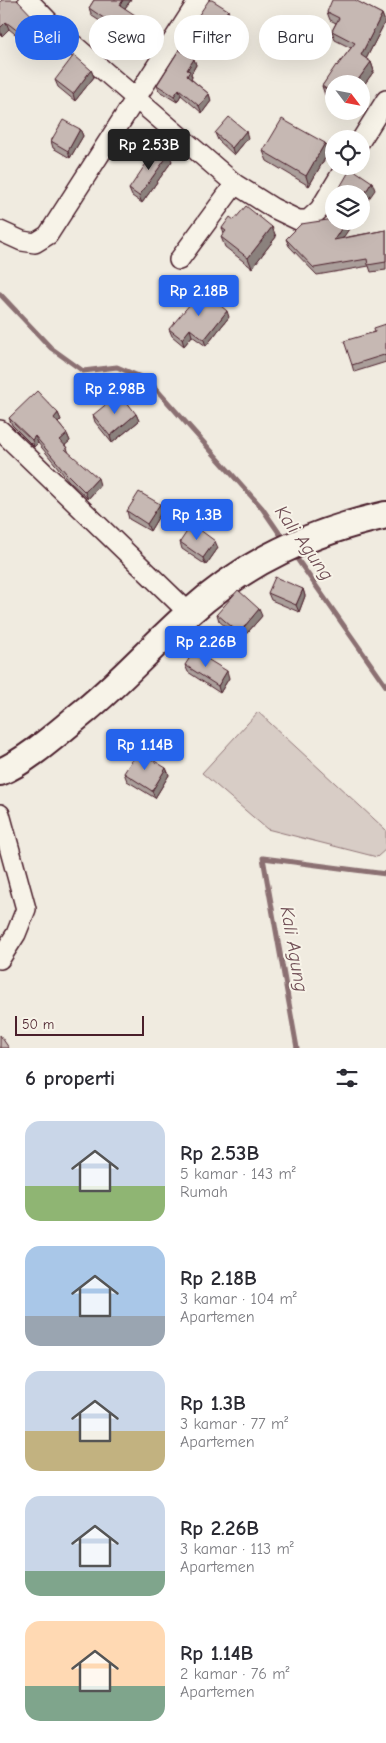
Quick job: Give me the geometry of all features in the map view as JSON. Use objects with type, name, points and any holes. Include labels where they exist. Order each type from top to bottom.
[{"type":"street","points":[[28,0],[60,32],[135,99],[235,184],[273,208],[298,220],[308,220],[320,209],[341,175]]},
{"type":"street","points":[[0,231],[22,241],[35,243],[48,235],[199,0]]},
{"type":"street","points":[[367,130],[386,100]]},
{"type":"street","points":[[179,260],[235,184]]},
{"type":"street","points":[[0,430],[189,613]]},
{"type":"street","points":[[0,772],[9,768],[50,739],[112,688],[189,613],[233,578],[263,559],[289,547],[356,522],[386,515]]},
{"type":"street","points":[[0,814],[26,909],[16,934],[0,960]]},
{"type":"shaded area","points":[[258,712],[386,830],[386,849],[377,857],[267,829],[202,773]]},
{"type":"building","points":[[2,0],[17,0],[31,15],[15,15],[15,29],[6,22],[0,28],[0,2]]},
{"type":"building","points":[[94,0],[123,0],[120,5],[135,15],[99,15],[89,8]]},
{"type":"building","points":[[209,0],[228,10],[225,15],[199,15]]},
{"type":"building","points":[[332,0],[355,0],[382,14],[361,55],[371,62],[362,75],[329,75],[355,43],[332,31],[339,18],[327,12]]},
{"type":"building","points":[[174,58],[174,60],[193,60],[187,70],[190,71],[187,76],[209,94],[199,106],[179,89],[174,96],[157,85]]},
{"type":"building","points":[[79,59],[91,70],[73,94],[55,80],[70,60]]},
{"type":"building","points":[[229,117],[246,131],[232,148],[215,133]]},
{"type":"building","points":[[282,119],[325,143],[306,176],[263,151]]},
{"type":"building","points":[[63,120],[80,129],[68,151],[51,141]]},
{"type":"building","points":[[158,146],[169,154],[139,196],[129,189]]},
{"type":"building","points":[[347,175],[362,175],[372,182],[370,185],[341,185]]},
{"type":"building","points":[[246,206],[272,227],[248,258],[221,237],[226,231],[222,228],[230,217],[234,220]]},
{"type":"building","points":[[325,220],[325,230],[340,230],[334,240],[386,230],[386,262],[368,265],[367,259],[314,268],[286,239],[301,224]]},
{"type":"building","points":[[202,290],[227,311],[204,340],[190,329],[182,339],[169,329]]},
{"type":"building","points":[[386,324],[386,356],[352,365],[344,341],[375,332],[374,328]]},
{"type":"building","points":[[37,391],[58,413],[54,418],[67,434],[60,440],[67,448],[65,449],[98,478],[85,492],[66,473],[35,436],[32,440],[9,418]]},
{"type":"building","points":[[120,393],[136,414],[110,436],[93,415]]},
{"type":"building","points":[[139,492],[160,504],[147,524],[127,511]]},
{"type":"building","points":[[192,524],[215,541],[203,558],[180,542]]},
{"type":"building","points":[[275,577],[303,589],[296,605],[268,593]]},
{"type":"building","points":[[238,590],[259,609],[239,633],[217,614]]},
{"type":"building","points":[[194,651],[227,671],[218,686],[185,665]]},
{"type":"building","points":[[138,751],[166,768],[152,791],[124,773]]},
{"type":"building","points":[[0,1035],[9,1048],[0,1048]]},
{"type":"waterway","name":"Kali Agung","points":[[0,294],[51,348],[83,371],[117,367],[148,380],[262,508],[284,540]]},
{"type":"waterway","name":"Kali Agung","points":[[293,553],[386,686]]},
{"type":"waterway","name":"Kali Agung","points":[[297,1048],[263,858],[386,874]]}]
